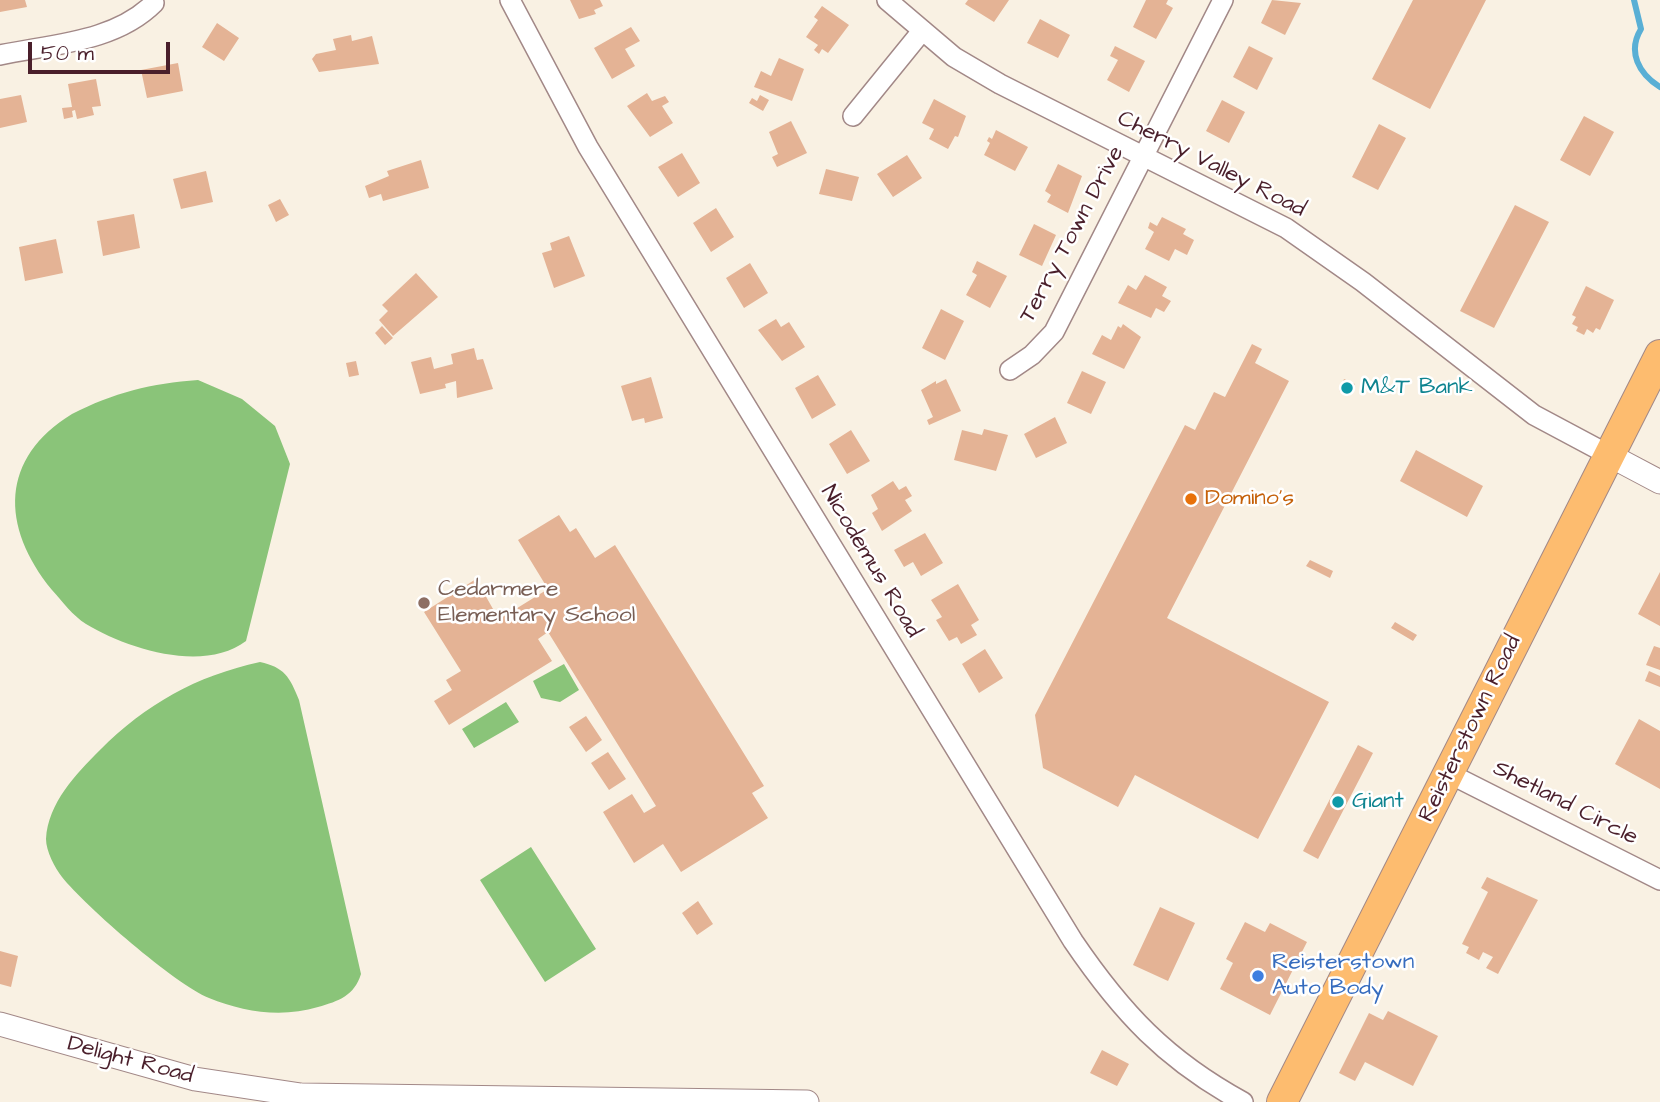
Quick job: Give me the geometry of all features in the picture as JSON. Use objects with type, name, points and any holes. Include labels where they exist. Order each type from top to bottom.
[{"type":"main road","name":"Reisterstown Road","points":[[1282,1102],[1660,355]]},
{"type":"street","name":"Nicodemus Road","points":[[510,0],[588,147],[1073,942],[1124,1012],[1199,1078],[1243,1102]]},
{"type":"street","name":"Cherry Valley Road","points":[[887,0],[954,57],[1000,84],[1286,228],[1363,282],[1534,415],[1609,455]]},
{"type":"street","name":"Terry Town Drive","points":[[1010,370],[1032,355],[1054,332],[1223,0]]},
{"type":"street","points":[[0,55],[102,34],[139,18],[154,3]]},
{"type":"street","points":[[853,116],[922,32]]},
{"type":"street","points":[[1609,455],[1660,482]]},
{"type":"street","name":"Shetland Circle","points":[[1448,773],[1660,880]]},
{"type":"street","name":"Delight Road","points":[[0,1024],[195,1079],[301,1095],[807,1102]]},
{"type":"green space","points":[[198,380],[242,399],[275,426],[290,464],[246,641],[229,650],[188,656],[166,654],[122,642],[77,617],[52,590],[35,566],[23,542],[16,518],[16,494],[20,472],[31,451],[48,432],[72,414],[133,390]]},
{"type":"green space","points":[[260,662],[281,670],[299,700],[361,974],[350,993],[339,1000],[304,1010],[277,1013],[222,1003],[194,990],[175,977],[90,907],[62,877],[46,844],[52,813],[65,790],[117,734],[173,694],[214,675]]},
{"type":"green space","points":[[564,664],[579,690],[560,702],[541,698],[533,681]]},
{"type":"green space","points":[[506,702],[519,722],[474,748],[462,729]]},
{"type":"green space","points":[[531,847],[596,949],[545,982],[480,880]]},
{"type":"building","points":[[0,0],[25,0],[27,7],[0,12]]},
{"type":"building","points":[[570,0],[600,0],[603,6],[594,10],[596,14],[579,19]]},
{"type":"building","points":[[968,0],[1009,0],[994,22],[965,4]]},
{"type":"building","points":[[1146,0],[1168,0],[1166,4],[1173,8],[1156,39],[1133,27]]},
{"type":"building","points":[[1272,0],[1301,3],[1285,35],[1261,23]]},
{"type":"building","points":[[1413,0],[1486,0],[1430,109],[1372,79]]},
{"type":"building","points":[[822,6],[849,25],[828,53],[822,49],[819,54],[814,50],[818,45],[806,37],[818,20],[814,17]]},
{"type":"building","points":[[1040,19],[1070,35],[1058,58],[1027,43]]},
{"type":"building","points":[[217,23],[239,38],[224,61],[202,47]]},
{"type":"building","points":[[631,27],[640,41],[625,49],[635,66],[612,79],[594,48]]},
{"type":"building","points":[[351,35],[352,41],[372,36],[379,64],[319,72],[312,59],[316,54],[336,50],[333,39]]},
{"type":"building","points":[[1115,46],[1145,61],[1129,92],[1107,80],[1118,60],[1110,56]]},
{"type":"building","points":[[1249,46],[1273,58],[1257,90],[1233,77]]},
{"type":"building","points":[[779,58],[804,69],[792,101],[754,87],[761,71],[771,76]]},
{"type":"building","points":[[178,63],[183,91],[147,98],[141,70]]},
{"type":"building","points":[[96,79],[101,106],[92,107],[94,115],[77,119],[75,110],[72,111],[73,117],[64,119],[62,108],[72,107],[68,84]]},
{"type":"building","points":[[647,93],[652,101],[665,96],[669,102],[662,106],[673,123],[650,137],[627,106]]},
{"type":"building","points":[[21,95],[27,122],[0,128],[0,99]]},
{"type":"building","points":[[760,95],[769,100],[763,111],[749,103],[752,98],[757,101]]},
{"type":"building","points":[[934,99],[966,116],[958,137],[955,136],[948,149],[929,139],[934,129],[922,123]]},
{"type":"building","points":[[1222,100],[1245,112],[1229,143],[1206,131]]},
{"type":"building","points":[[1584,116],[1614,132],[1590,176],[1560,160]]},
{"type":"building","points":[[791,121],[807,153],[777,167],[772,157],[778,154],[769,132]]},
{"type":"building","points":[[1379,124],[1406,138],[1378,190],[1352,177]]},
{"type":"building","points":[[996,130],[1028,147],[1015,171],[984,155],[990,143],[987,141],[989,137],[992,139]]},
{"type":"building","points":[[682,153],[700,183],[678,197],[658,167]]},
{"type":"building","points":[[907,155],[922,178],[893,197],[877,174]]},
{"type":"building","points":[[421,160],[429,188],[383,201],[381,194],[369,198],[365,186],[389,176],[387,171]]},
{"type":"building","points":[[1058,164],[1082,176],[1068,213],[1047,202],[1051,195],[1045,191]]},
{"type":"building","points":[[826,169],[859,177],[852,201],[819,194]]},
{"type":"building","points":[[206,171],[213,202],[181,209],[173,179]]},
{"type":"building","points":[[280,199],[289,215],[276,222],[268,205]]},
{"type":"building","points":[[1515,205],[1549,222],[1494,328],[1460,311]]},
{"type":"building","points":[[716,208],[734,237],[711,252],[693,223]]},
{"type":"building","points":[[134,214],[140,248],[103,256],[97,221]]},
{"type":"building","points":[[1162,217],[1186,229],[1183,234],[1194,240],[1187,255],[1175,249],[1169,261],[1145,249],[1154,232],[1148,228],[1150,222],[1157,226]]},
{"type":"building","points":[[1034,224],[1056,235],[1042,266],[1019,255]]},
{"type":"building","points":[[569,236],[585,276],[554,288],[542,253],[552,250],[550,243]]},
{"type":"building","points":[[56,239],[63,273],[25,281],[19,247]]},
{"type":"building","points":[[977,261],[1007,276],[990,308],[966,295],[977,275],[972,272]]},
{"type":"building","points":[[750,263],[768,293],[744,308],[726,278]]},
{"type":"building","points":[[416,273],[438,297],[393,336],[379,320],[388,311],[382,305]]},
{"type":"building","points":[[1145,275],[1167,287],[1162,296],[1171,301],[1164,312],[1156,308],[1151,318],[1118,303],[1128,285],[1136,290]]},
{"type":"building","points":[[1586,286],[1614,300],[1600,330],[1596,328],[1593,333],[1587,329],[1584,335],[1576,331],[1578,327],[1572,324],[1576,317],[1572,315]]},
{"type":"building","points":[[941,309],[964,321],[945,360],[922,348]]},
{"type":"building","points":[[776,319],[781,327],[789,322],[805,347],[782,361],[758,330]]},
{"type":"building","points":[[1123,324],[1141,337],[1124,369],[1092,354],[1102,335],[1111,340],[1118,326],[1121,328]]},
{"type":"building","points":[[382,326],[393,338],[385,345],[375,333]]},
{"type":"building","name":"Giant","points":[[1252,344],[1262,349],[1255,363],[1289,381],[1167,618],[1329,702],[1258,839],[1135,775],[1118,807],[1043,768],[1035,715],[1185,425],[1195,430],[1214,392],[1225,397]]},
{"type":"building","points":[[474,348],[477,360],[483,359],[493,389],[457,398],[456,381],[445,384],[446,388],[420,394],[411,362],[431,357],[434,369],[453,364],[451,354]]},
{"type":"building","points":[[356,361],[359,375],[349,377],[346,363]]},
{"type":"building","points":[[1082,371],[1106,382],[1091,414],[1067,403]]},
{"type":"building","points":[[818,375],[836,405],[812,419],[795,388]]},
{"type":"building","points":[[651,377],[663,418],[645,423],[644,418],[632,421],[621,386]]},
{"type":"building","points":[[946,379],[961,411],[929,425],[927,420],[933,417],[921,390],[936,381],[936,384]]},
{"type":"building","name":"M&T Bank","points":[[1344,379],[1355,384],[1349,396],[1339,391]]},
{"type":"building","points":[[1055,417],[1067,443],[1036,458],[1024,434]]},
{"type":"building","points":[[984,429],[1008,435],[996,471],[954,460],[962,430],[982,435]]},
{"type":"building","points":[[851,430],[870,461],[847,474],[829,444]]},
{"type":"building","points":[[1416,450],[1483,486],[1467,517],[1400,481]]},
{"type":"building","points":[[893,481],[899,490],[906,486],[912,496],[905,500],[912,511],[882,531],[872,513],[878,509],[871,495]]},
{"type":"building","points":[[559,515],[570,532],[576,528],[595,558],[615,545],[764,786],[752,793],[768,818],[681,872],[663,844],[634,863],[603,812],[632,794],[644,813],[656,806],[548,632],[538,639],[552,661],[449,725],[434,701],[452,690],[446,680],[461,671],[424,612],[476,579],[497,616],[491,620],[493,623],[548,589],[518,540]]},
{"type":"building","points":[[925,533],[943,563],[921,576],[913,562],[904,567],[894,550]]},
{"type":"building","points":[[1310,560],[1333,571],[1330,578],[1306,566]]},
{"type":"building","points":[[1660,572],[1660,626],[1638,614]]},
{"type":"building","points":[[958,584],[979,620],[971,625],[977,635],[961,644],[957,637],[949,641],[936,620],[942,617],[931,600]]},
{"type":"building","points":[[1395,622],[1417,635],[1413,641],[1391,628]]},
{"type":"building","points":[[1654,646],[1660,648],[1660,670],[1646,665]]},
{"type":"building","points":[[985,649],[1003,678],[979,693],[962,664]]},
{"type":"building","points":[[1649,671],[1660,676],[1660,687],[1645,681]]},
{"type":"building","points":[[586,716],[602,740],[586,752],[569,727]]},
{"type":"building","points":[[1639,719],[1660,731],[1660,789],[1615,764]]},
{"type":"building","name":"Giant","points":[[1358,745],[1373,753],[1318,859],[1303,851]]},
{"type":"building","points":[[608,752],[626,779],[609,790],[591,763]]},
{"type":"building","points":[[1487,877],[1538,900],[1498,974],[1486,968],[1493,957],[1483,952],[1479,960],[1466,953],[1469,947],[1462,944],[1488,892],[1481,888]]},
{"type":"building","points":[[698,901],[713,924],[697,935],[682,913]]},
{"type":"building","points":[[1160,907],[1195,923],[1168,981],[1133,965]]},
{"type":"building","name":"Reisterstown Auto Body","points":[[1245,922],[1265,932],[1270,923],[1307,942],[1270,1015],[1220,989],[1233,963],[1226,959]]},
{"type":"building","points":[[0,951],[18,956],[11,987],[0,984]]},
{"type":"building","points":[[1388,1011],[1438,1036],[1413,1086],[1365,1062],[1355,1081],[1339,1073],[1369,1013],[1383,1020]]},
{"type":"building","points":[[1102,1050],[1129,1064],[1117,1086],[1090,1073]]},
{"type":"waterway","points":[[1634,0],[1641,29],[1635,46],[1637,62],[1646,76],[1660,87]]},
{"type":"place","name":"M&T Bank","points":[[1347,388]]},
{"type":"place","name":"Domino's","points":[[1191,499]]},
{"type":"place","name":"Cedarmere Elementary School","points":[[424,603]]},
{"type":"place","name":"Giant","points":[[1338,802]]},
{"type":"place","name":"Reisterstown Auto Body","points":[[1258,976]]}]
